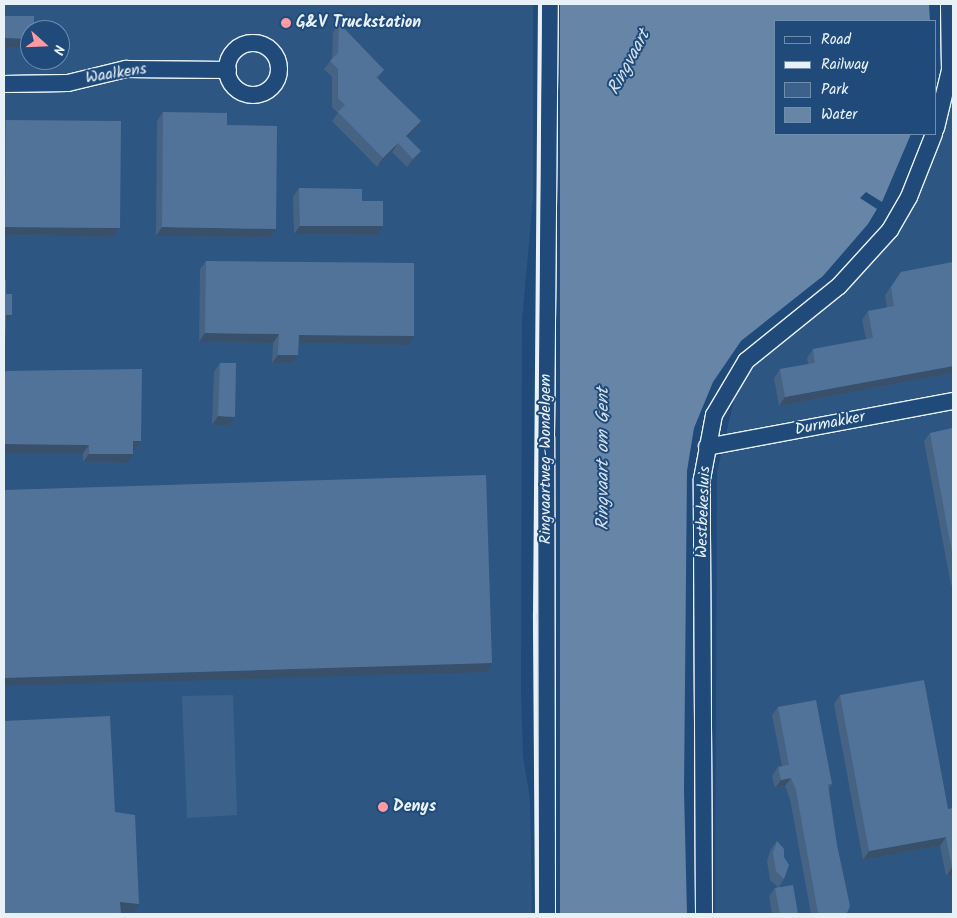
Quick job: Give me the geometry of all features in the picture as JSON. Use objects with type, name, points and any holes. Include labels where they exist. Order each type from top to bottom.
[{"type":"street","name":"Ringvaartweg-Wondelgem","points":[[547,914],[546,427],[550,4]]},
{"type":"street","points":[[937,124],[950,70],[949,4]]},
{"type":"street","name":"Waalkens","points":[[4,84],[68,83],[126,69],[228,70]]},
{"type":"street","name":"Westbekesluis","points":[[704,914],[702,479],[714,415],[746,361],[839,286],[890,230],[909,197],[934,135]]},
{"type":"street","name":"Durmakker","points":[[707,448],[953,401]]},
{"type":"shaded area","points":[[4,4],[533,4],[533,197],[522,321],[521,690],[523,756],[530,799],[532,914],[4,914]]},
{"type":"shaded area","points":[[953,93],[953,914],[715,914],[717,472],[737,388],[760,360],[900,229],[942,137]]},
{"type":"green space","points":[[233,695],[237,815],[187,818],[182,696]]},
{"type":"water","points":[[560,4],[929,4],[930,20],[774,20],[774,135],[911,135],[882,202],[866,192],[860,198],[877,209],[868,224],[823,276],[741,341],[713,382],[694,428],[687,471],[684,790],[687,914],[560,914]]},
{"type":"building","points":[[4,16],[34,16],[34,20],[20,20],[20,39],[4,38]]},
{"type":"building","points":[[339,23],[384,70],[376,77],[421,121],[406,136],[421,151],[413,159],[398,143],[383,158],[338,112],[345,105],[338,98],[338,69],[330,61],[338,53]]},
{"type":"building","points":[[163,112],[227,113],[227,125],[277,126],[276,229],[162,227]]},
{"type":"building","points":[[6,120],[121,121],[120,228],[5,227]]},
{"type":"building","points":[[299,188],[362,189],[362,201],[383,201],[383,226],[300,226]]},
{"type":"building","points":[[206,261],[414,263],[414,336],[299,335],[298,355],[278,355],[279,334],[205,333]]},
{"type":"building","points":[[953,262],[953,366],[785,397],[780,369],[815,363],[813,349],[873,338],[868,311],[894,306],[891,287],[901,272]]},
{"type":"building","points":[[4,280],[6,280],[6,294],[12,294],[12,315],[6,315],[5,344],[4,344]]},
{"type":"building","points":[[220,363],[236,363],[235,417],[218,416]]},
{"type":"building","points":[[142,369],[141,441],[133,441],[133,454],[89,454],[89,445],[4,444],[4,371]]},
{"type":"building","points":[[953,428],[953,558],[930,433]]},
{"type":"building","points":[[486,475],[492,663],[4,678],[4,490]]},
{"type":"building","points":[[924,680],[948,809],[953,808],[952,868],[946,837],[869,851],[840,695]]},
{"type":"building","points":[[816,700],[832,784],[828,784],[837,845],[850,906],[847,913],[841,914],[818,913],[796,790],[791,778],[781,780],[778,767],[789,765],[778,707]]},
{"type":"building","points":[[110,716],[115,812],[135,815],[139,904],[120,902],[121,914],[4,914],[4,721]]},
{"type":"building","points":[[777,841],[784,849],[784,857],[789,865],[784,879],[776,871],[773,853]]},
{"type":"building","points":[[793,885],[798,914],[780,914],[775,888]]},
{"type":"railway","points":[[537,914],[535,613],[540,4]]},
{"type":"place","name":"G&V Truckstation","points":[[286,23]]},
{"type":"place","name":"Denys","points":[[383,807]]},
{"type":"water label","name":"Ringvaart","points":[[630,63]]},
{"type":"water label","name":"Ringvaart om Gent","points":[[604,459]]}]
